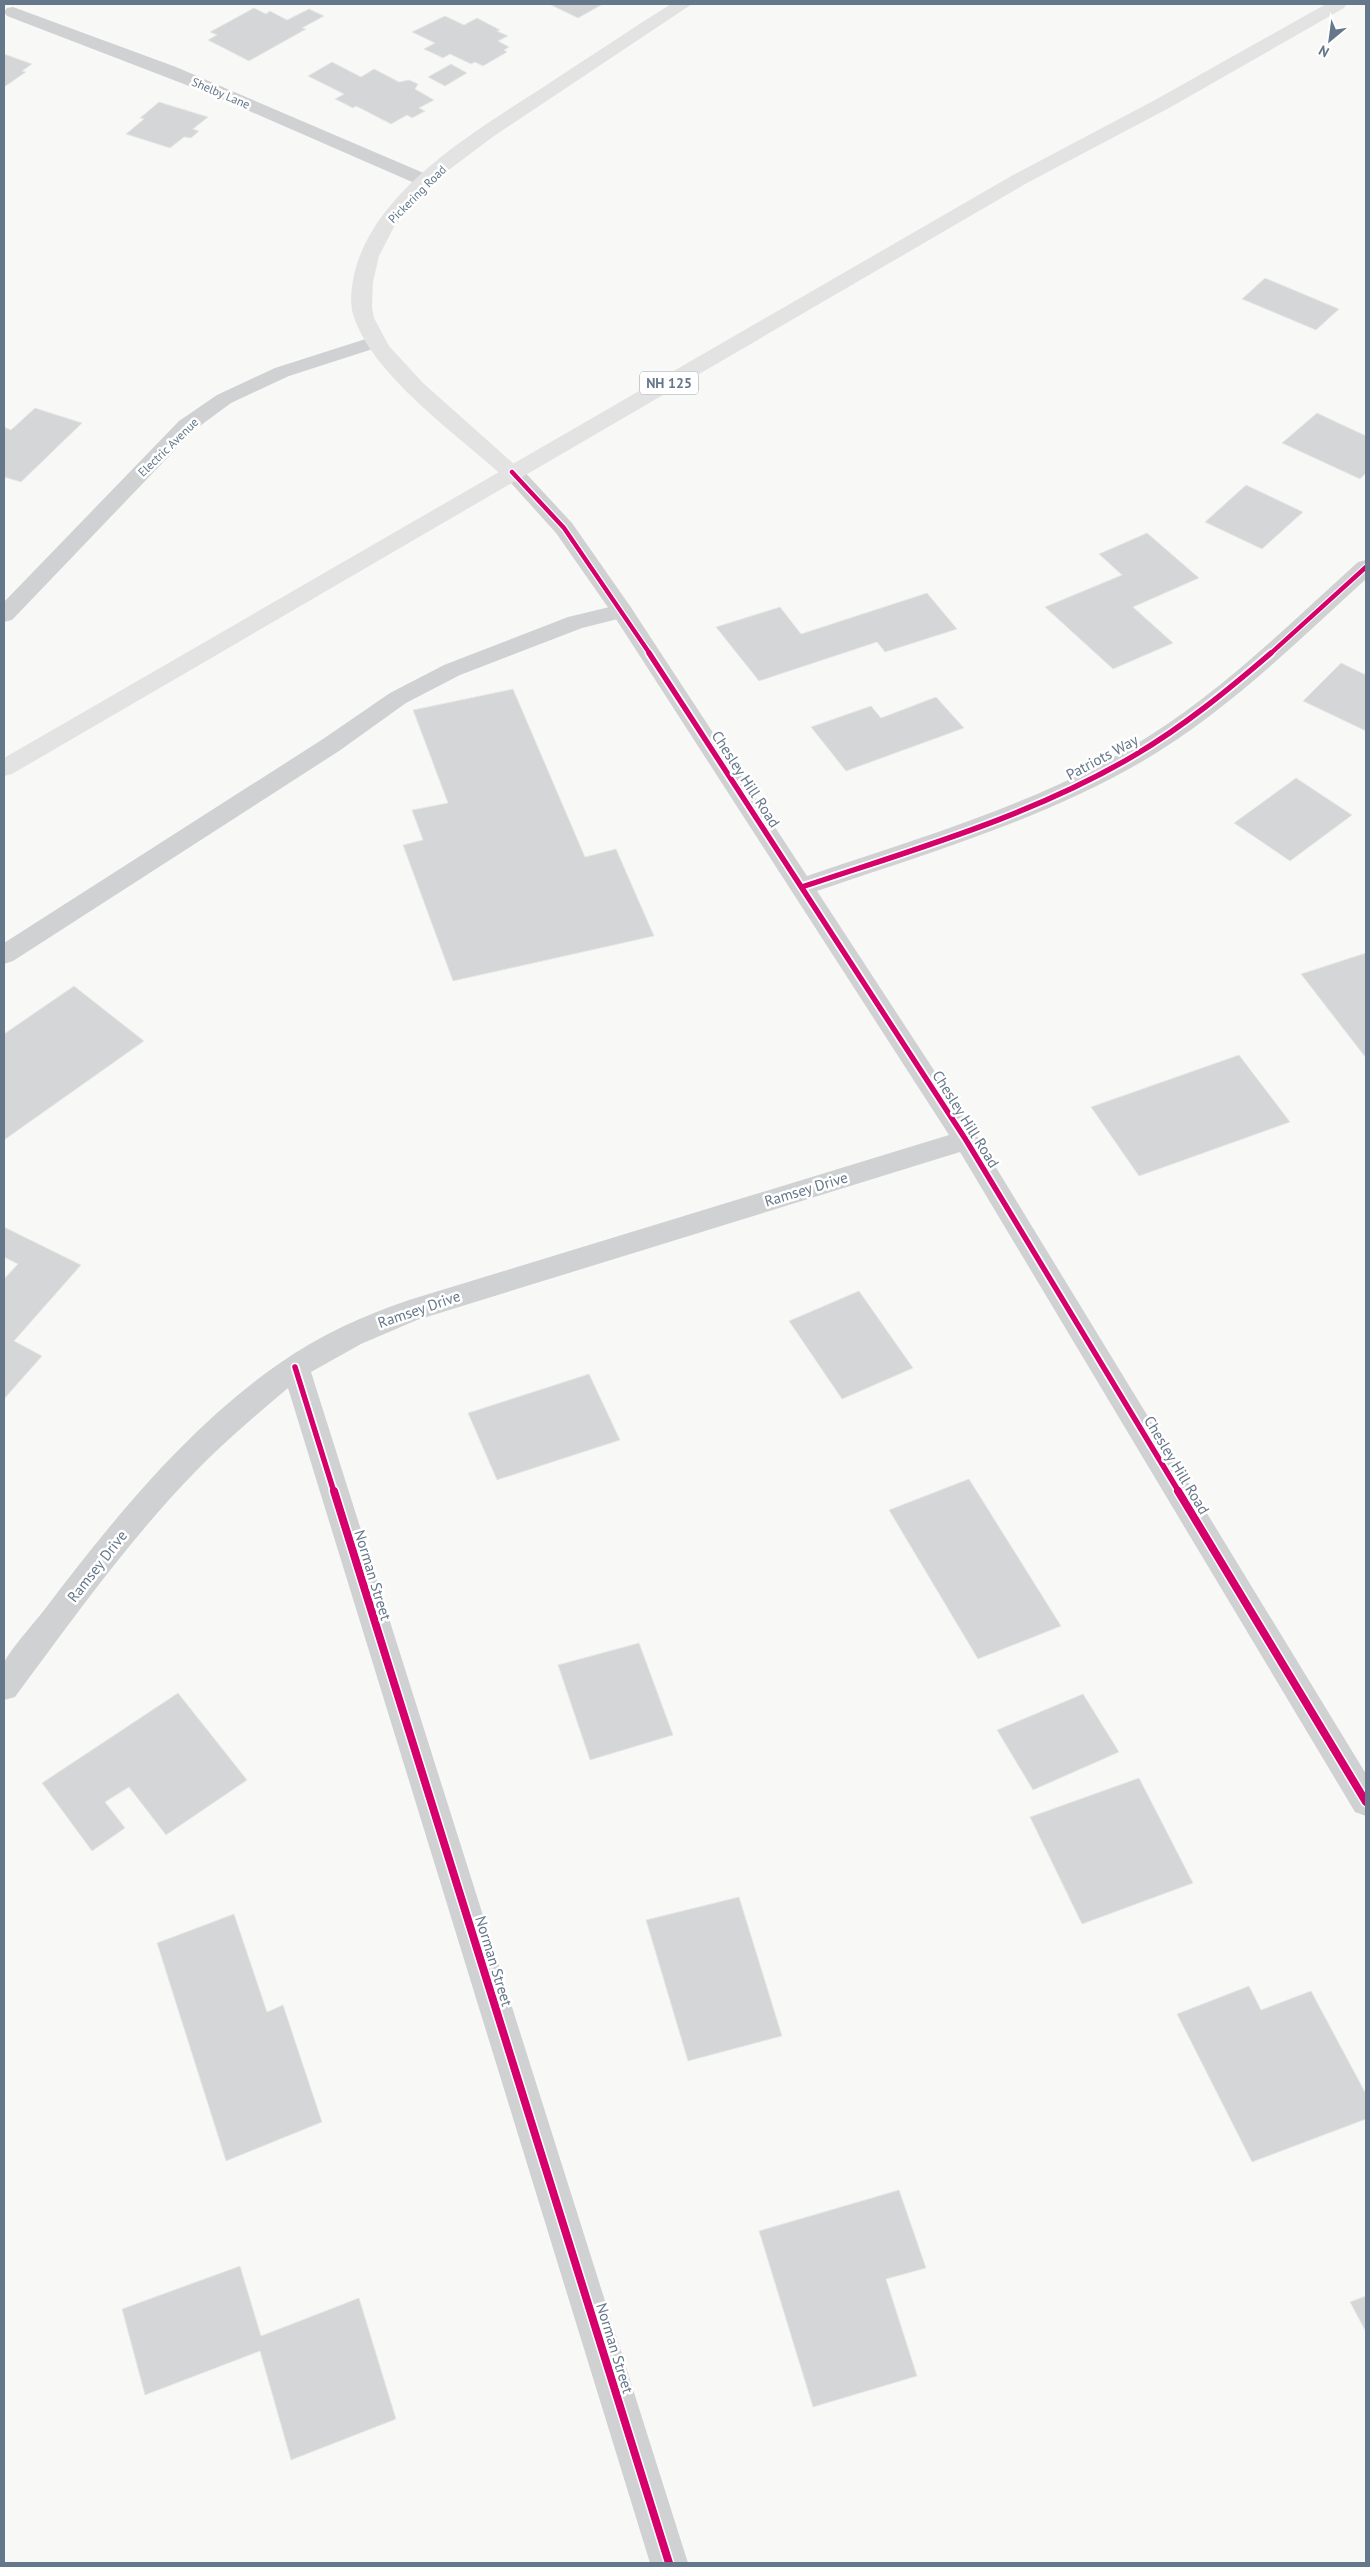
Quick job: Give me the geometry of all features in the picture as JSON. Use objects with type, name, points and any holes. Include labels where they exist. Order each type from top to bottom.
[{"type":"main road","name":"Pickering Road","points":[[512,472],[404,378],[375,342],[363,316],[362,286],[371,252],[386,225],[426,181],[461,152],[520,110],[683,4]]},
{"type":"main road","name":"NH 125","points":[[4,768],[1012,184],[1162,104],[1338,4]]},
{"type":"street","name":"Shelby Lane","points":[[13,12],[168,71],[426,181]]},
{"type":"street","name":"Electric Avenue","points":[[4,616],[186,426],[224,399],[282,372],[375,342]]},
{"type":"street","name":"Chesley Hill Road","points":[[512,472],[564,528],[622,611],[966,1140],[1366,1802]]},
{"type":"street","name":"Patriots Way","points":[[802,887],[977,826],[1086,782],[1135,755],[1180,726],[1282,643],[1366,567]]},
{"type":"street","points":[[4,955],[331,745],[398,698],[452,670],[576,622],[622,611]]},
{"type":"street","name":"Ramsey Drive","points":[[4,1687],[126,1529],[177,1470],[230,1420],[295,1367],[350,1334],[409,1310],[966,1140]]},
{"type":"street","name":"Norman Street","points":[[295,1367],[669,2563]]},
{"type":"building","points":[[549,4],[603,4],[578,18]]},
{"type":"building","points":[[254,8],[266,14],[270,11],[287,20],[309,9],[324,16],[302,28],[306,29],[249,61],[208,40],[217,35],[210,32]]},
{"type":"building","points":[[445,16],[464,25],[477,18],[500,30],[497,31],[508,36],[498,41],[509,47],[504,50],[507,52],[483,66],[475,62],[471,64],[450,54],[443,58],[424,49],[435,43],[412,32]]},
{"type":"building","points":[[4,54],[32,64],[22,71],[26,72],[4,87]]},
{"type":"building","points":[[332,62],[361,77],[374,69],[399,82],[409,80],[418,84],[415,89],[434,100],[419,108],[425,111],[412,118],[407,115],[391,124],[356,106],[353,108],[335,99],[344,94],[308,76]]},
{"type":"building","points":[[451,64],[467,73],[445,86],[428,77]]},
{"type":"building","points":[[159,102],[208,117],[193,129],[199,131],[191,138],[184,137],[170,148],[126,134],[144,119],[140,118]]},
{"type":"building","points":[[1265,278],[1339,309],[1316,330],[1242,299]]},
{"type":"building","points":[[35,408],[82,423],[21,482],[4,477],[4,427],[11,430]]},
{"type":"building","points":[[1317,413],[1366,436],[1366,473],[1360,479],[1282,443]]},
{"type":"building","points":[[1246,485],[1303,512],[1262,549],[1205,522]]},
{"type":"building","points":[[1147,533],[1199,578],[1133,607],[1173,643],[1113,669],[1045,607],[1122,575],[1099,554]]},
{"type":"building","points":[[927,593],[957,629],[885,652],[877,642],[759,681],[716,627],[780,607],[801,634]]},
{"type":"building","points":[[1341,663],[1366,675],[1366,731],[1303,701]]},
{"type":"building","points":[[513,689],[585,857],[616,849],[654,936],[453,981],[403,845],[423,840],[412,810],[448,803],[413,710]]},
{"type":"building","points":[[936,697],[964,728],[846,771],[811,727],[871,706],[881,718]]},
{"type":"building","points":[[1296,778],[1352,815],[1290,861],[1234,823]]},
{"type":"building","points":[[1366,953],[1366,1058],[1301,974]]},
{"type":"building","points":[[74,986],[144,1041],[4,1140],[4,1034]]},
{"type":"building","points":[[1239,1055],[1290,1122],[1139,1176],[1091,1107]]},
{"type":"building","points":[[4,1227],[81,1265],[14,1341],[42,1356],[4,1399],[4,1279],[18,1264],[4,1257]]},
{"type":"building","points":[[859,1291],[913,1368],[842,1399],[789,1321]]},
{"type":"building","points":[[589,1374],[620,1440],[497,1480],[468,1413]]},
{"type":"building","points":[[969,1479],[1061,1626],[978,1659],[889,1510]]},
{"type":"building","points":[[639,1643],[673,1735],[590,1760],[558,1665]]},
{"type":"building","points":[[178,1693],[247,1780],[166,1835],[129,1787],[105,1802],[125,1828],[92,1851],[42,1783]]},
{"type":"building","points":[[1083,1694],[1119,1752],[1033,1790],[997,1730]]},
{"type":"building","points":[[1139,1778],[1193,1883],[1082,1924],[1030,1817]]},
{"type":"building","points":[[739,1897],[782,2036],[688,2061],[646,1920]]},
{"type":"building","points":[[234,1914],[267,2012],[283,2005],[322,2122],[226,2161],[157,1943]]},
{"type":"building","points":[[1249,1986],[1261,2010],[1311,1991],[1366,2094],[1366,2119],[1252,2162],[1177,2014]]},
{"type":"building","points":[[899,2190],[926,2268],[886,2279],[917,2376],[813,2407],[759,2231]]},
{"type":"building","points":[[240,2266],[261,2336],[359,2298],[396,2419],[291,2460],[260,2351],[145,2395],[122,2309]]},
{"type":"building","points":[[1366,2296],[1366,2332],[1350,2302]]},
{"type":"cycle path","points":[[512,472],[564,528],[622,611],[966,1140],[1366,1802]]},
{"type":"cycle path","points":[[802,887],[1015,813],[1097,776],[1135,755],[1166,736],[1226,691],[1284,642],[1366,567]]},
{"type":"cycle path","points":[[295,1367],[669,2563]]}]
